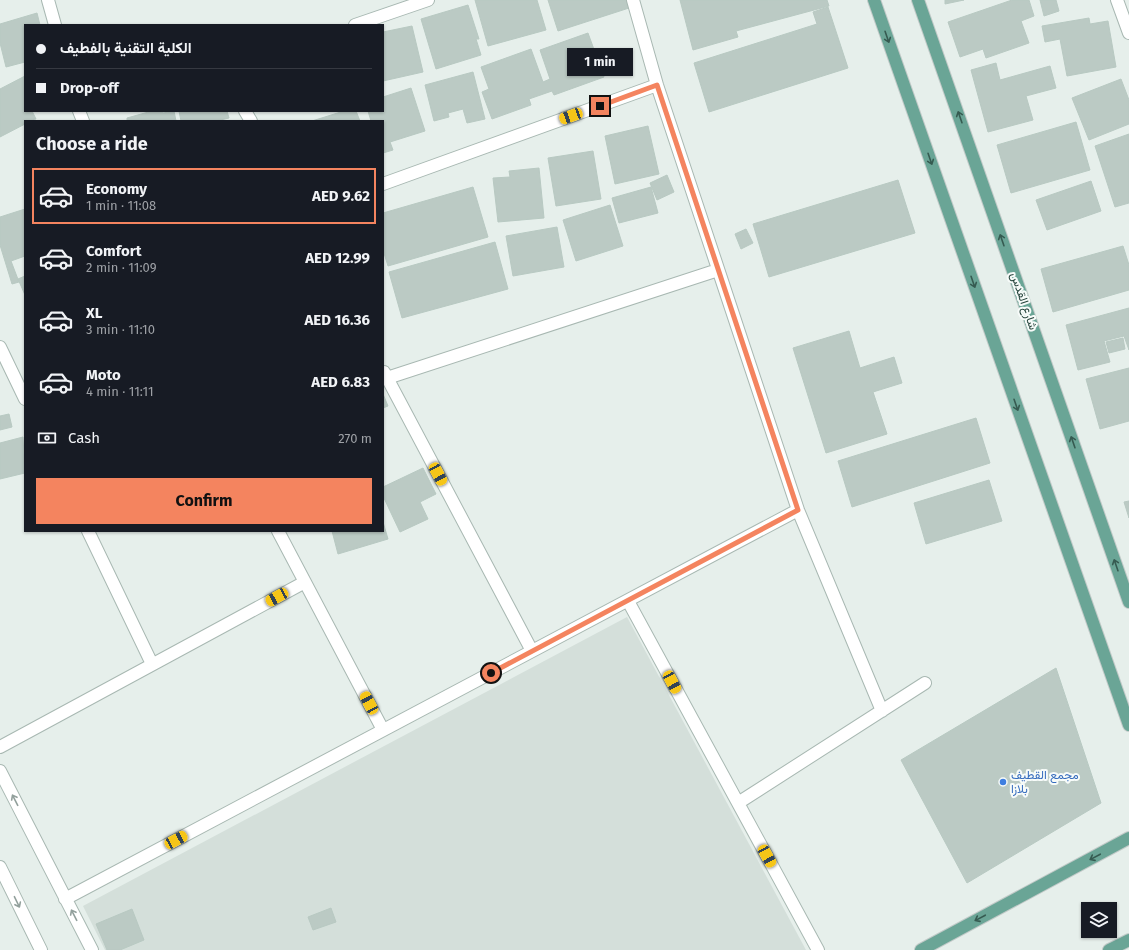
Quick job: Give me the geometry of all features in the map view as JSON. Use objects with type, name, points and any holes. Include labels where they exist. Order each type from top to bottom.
[{"type":"main road","points":[[874,0],[1129,725]]},
{"type":"main road","name":"شارع القدس","points":[[918,0],[1129,602]]},
{"type":"main road","points":[[921,950],[1129,838]]},
{"type":"main road","points":[[1110,950],[1129,940]]},
{"type":"street","points":[[48,0],[55,24]]},
{"type":"street","points":[[359,24],[428,0]]},
{"type":"street","points":[[633,0],[657,85],[798,510],[882,711]]},
{"type":"street","points":[[1118,0],[1129,33]]},
{"type":"street","points":[[384,184],[657,85]]},
{"type":"street","points":[[532,652],[385,375],[718,270]]},
{"type":"street","points":[[0,347],[24,397]]},
{"type":"street","points":[[66,899],[798,510]]},
{"type":"street","points":[[88,532],[152,664]]},
{"type":"street","points":[[279,532],[383,730]]},
{"type":"street","points":[[0,747],[305,582]]},
{"type":"street","points":[[628,601],[818,950]]},
{"type":"street","points":[[738,803],[925,683]]},
{"type":"street","points":[[0,771],[92,950]]},
{"type":"street","points":[[0,867],[41,950]]},
{"type":"shaded area","points":[[627,617],[806,950],[105,950],[83,906]]},
{"type":"building","points":[[475,0],[537,0],[546,30],[488,46]]},
{"type":"building","points":[[548,0],[627,0],[629,8],[558,31]]},
{"type":"building","points":[[680,0],[827,0],[829,6],[736,31],[738,37],[693,50]]},
{"type":"building","points":[[945,0],[964,0],[945,4]]},
{"type":"building","points":[[1012,0],[1029,0],[1034,16],[1021,21],[1029,43],[986,58],[983,49],[960,57],[948,22]]},
{"type":"building","points":[[1040,0],[1056,0],[1059,11],[1044,16]]},
{"type":"building","points":[[468,5],[479,39],[476,39],[481,55],[436,69],[421,19]]},
{"type":"building","points":[[828,7],[848,68],[709,112],[694,63],[817,24],[813,12]]},
{"type":"building","points":[[37,13],[40,24],[24,24],[24,62],[6,67],[0,43],[0,24]]},
{"type":"building","points":[[1089,18],[1090,24],[1108,21],[1116,67],[1067,76],[1060,39],[1045,42],[1042,26]]},
{"type":"building","points":[[412,26],[423,72],[384,81],[384,32]]},
{"type":"building","points":[[588,33],[604,77],[554,95],[552,91],[529,99],[531,105],[492,119],[482,92],[489,89],[481,67],[531,49],[543,82],[550,79],[540,50]]},
{"type":"building","points":[[996,63],[1000,80],[1050,66],[1056,88],[1026,96],[1033,120],[988,132],[971,70]]},
{"type":"building","points":[[473,72],[485,119],[467,123],[463,109],[448,113],[449,117],[434,121],[425,85]]},
{"type":"building","points":[[24,77],[24,112],[32,112],[36,119],[24,120],[24,125],[0,137],[0,89]]},
{"type":"building","points":[[1121,79],[1129,100],[1129,124],[1089,140],[1072,98]]},
{"type":"building","points":[[411,88],[425,131],[390,142],[393,150],[384,153],[384,120],[371,120],[368,112],[384,112],[384,97]]},
{"type":"building","points":[[148,112],[174,112],[176,120],[127,120],[127,118]]},
{"type":"building","points":[[179,112],[227,112],[229,118],[220,120],[181,120]]},
{"type":"building","points":[[341,112],[356,112],[360,120],[315,120]]},
{"type":"building","points":[[1076,122],[1090,170],[1011,193],[997,145]]},
{"type":"building","points":[[648,126],[659,174],[615,184],[605,136]]},
{"type":"building","points":[[1129,134],[1129,203],[1115,207],[1095,146]]},
{"type":"building","points":[[593,151],[601,199],[556,206],[548,158]]},
{"type":"building","points":[[539,168],[544,218],[498,222],[493,178],[510,177],[509,171]]},
{"type":"building","points":[[667,175],[674,192],[657,200],[650,183]]},
{"type":"building","points":[[898,180],[915,233],[769,277],[753,224]]},
{"type":"building","points":[[1091,181],[1101,211],[1047,230],[1036,200]]},
{"type":"building","points":[[473,187],[488,237],[388,266],[384,253],[384,213]]},
{"type":"building","points":[[651,187],[658,213],[619,223],[612,198]]},
{"type":"building","points":[[610,205],[623,246],[576,261],[563,220]]},
{"type":"building","points":[[24,209],[24,256],[11,261],[19,282],[12,284],[0,245],[0,217]]},
{"type":"building","points":[[557,227],[564,267],[513,276],[506,236]]},
{"type":"building","points":[[746,229],[753,243],[741,249],[735,234]]},
{"type":"building","points":[[495,242],[508,289],[402,318],[389,272]]},
{"type":"building","points":[[1123,246],[1129,265],[1129,290],[1053,312],[1041,269]]},
{"type":"building","points":[[24,276],[24,293],[18,279]]},
{"type":"building","points":[[1129,308],[1129,350],[1124,336],[1104,341],[1110,362],[1078,370],[1066,325]]},
{"type":"building","points":[[849,331],[860,368],[894,357],[902,383],[873,392],[887,434],[826,453],[793,348]]},
{"type":"building","points":[[1123,338],[1125,349],[1109,353],[1106,342]]},
{"type":"building","points":[[1129,368],[1129,421],[1100,429],[1086,379]]},
{"type":"building","points":[[384,396],[388,406],[384,408]]},
{"type":"building","points":[[9,414],[12,427],[0,430],[0,416]]},
{"type":"building","points":[[976,418],[990,463],[852,507],[838,461]]},
{"type":"building","points":[[23,437],[24,473],[0,479],[0,443]]},
{"type":"building","points":[[423,468],[436,494],[420,502],[428,519],[400,532],[384,498],[384,487]]},
{"type":"building","points":[[989,480],[1002,521],[926,544],[914,503]]},
{"type":"building","points":[[1129,501],[1129,518],[1124,502]]},
{"type":"building","points":[[384,525],[388,539],[338,554],[332,532],[384,532]]},
{"type":"building","name":"مجمع القطيف بلازا","points":[[1056,668],[1101,803],[967,883],[901,760]]},
{"type":"building","points":[[331,908],[336,922],[313,930],[308,917]]},
{"type":"building","points":[[132,909],[144,940],[120,950],[107,950],[96,924]]},
{"type":"place","name":"مجمع القطيف بلازا","points":[[1003,782]]},
{"type":"route","points":[[491,673],[798,510],[657,85],[600,106]]}]
